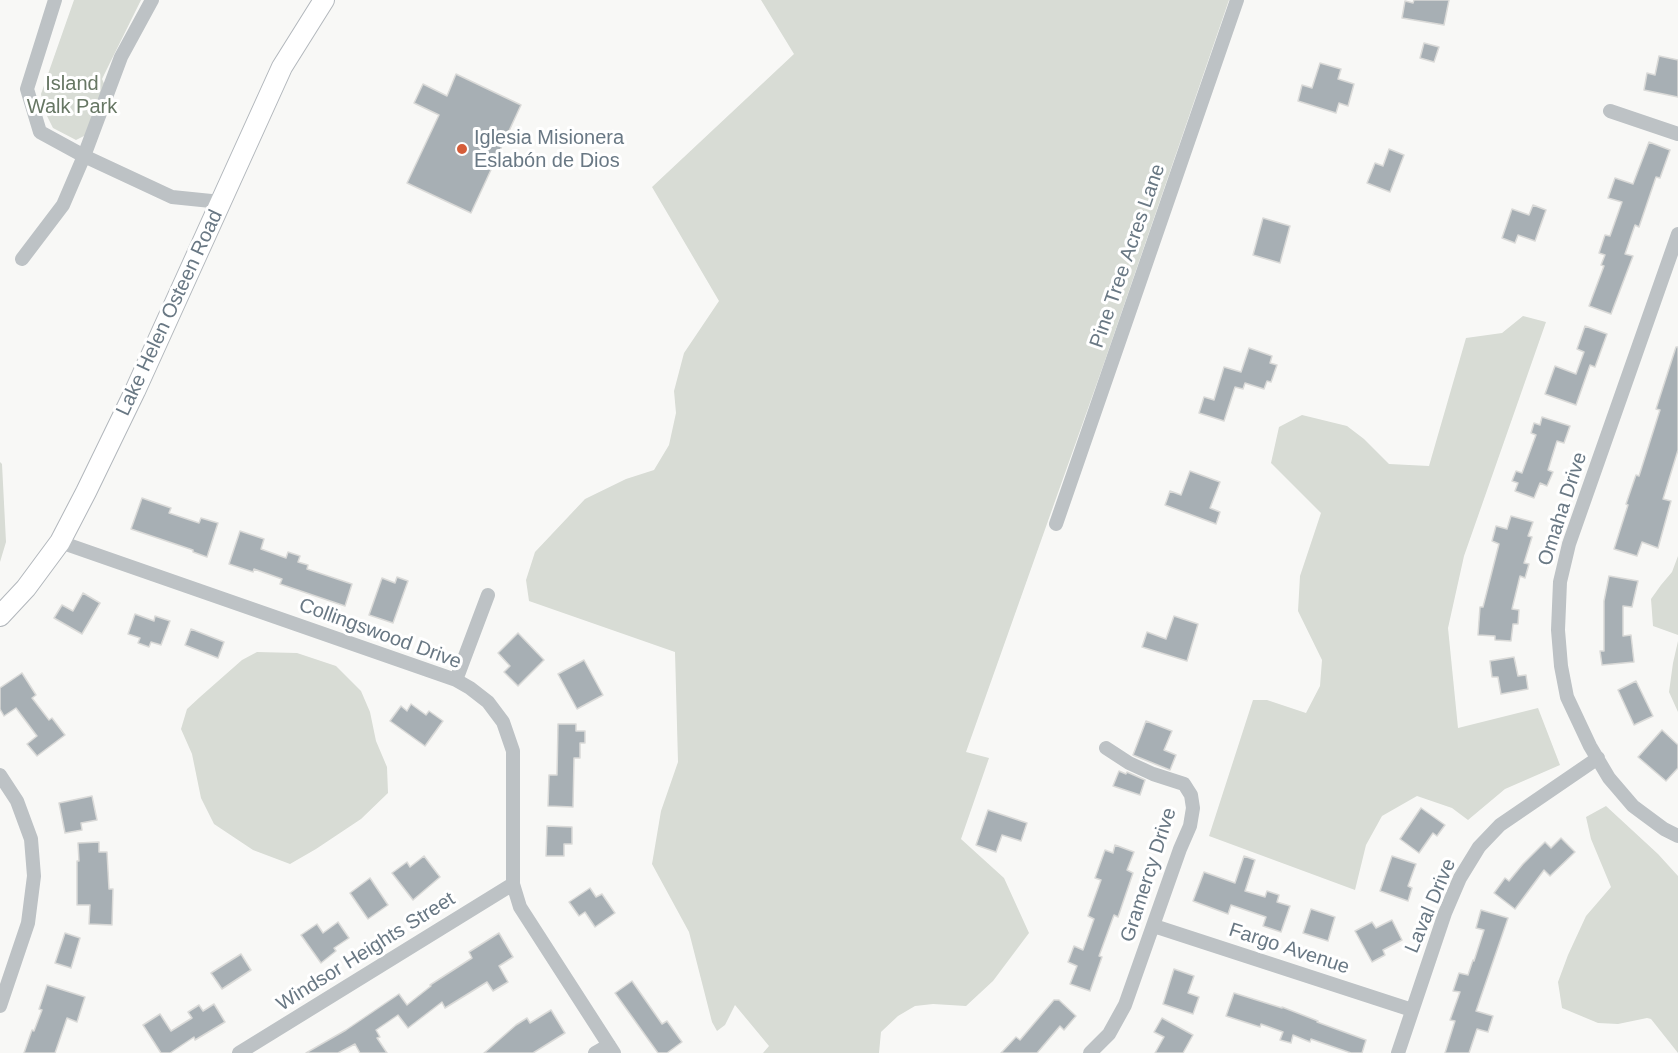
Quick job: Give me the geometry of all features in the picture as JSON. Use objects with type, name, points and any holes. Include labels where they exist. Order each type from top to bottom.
[{"type":"street","points":[[55,0],[27,90],[40,132],[84,156],[172,197],[221,202]]},
{"type":"street","points":[[22,259],[63,205],[122,57],[152,0]]},
{"type":"street","name":"Lake Helen Osteen Road","points":[[0,616],[26,588],[60,542],[135,391],[282,67],[324,0]]},
{"type":"street","name":"Pine Tree Acres Lane","points":[[1056,524],[1237,0]]},
{"type":"street","points":[[1610,111],[1678,134]]},
{"type":"street","name":"Omaha Drive","points":[[1677,240],[1569,544],[1560,582],[1558,630],[1561,666],[1567,697],[1609,778],[1633,806],[1664,829],[1678,836]]},
{"type":"street","name":"Collingswood Drive","points":[[60,542],[456,680],[488,702],[503,722],[513,751],[513,884],[520,907],[612,1049]]},
{"type":"street","points":[[456,680],[488,595]]},
{"type":"street","name":"Gramercy Drive","points":[[1090,1053],[1109,1034],[1125,1005],[1190,826],[1193,808],[1191,795],[1184,784],[1129,763],[1106,748]]},
{"type":"street","name":"Laval Drive","points":[[1398,1053],[1445,913],[1460,878],[1479,847],[1500,825],[1598,758]]},
{"type":"street","points":[[0,775],[17,801],[31,839],[34,876],[28,922],[0,1006]]},
{"type":"street","name":"Windsor Heights Street","points":[[239,1053],[513,884]]},
{"type":"street","name":"Fargo Avenue","points":[[1154,926],[1412,1010]]},
{"type":"street","points":[[595,1053],[612,1049]]},
{"type":"green space","name":"Island Walk Park","points":[[74,0],[141,0],[102,79],[107,90],[86,135],[76,140],[53,128],[44,110],[41,94]]},
{"type":"green space","points":[[761,0],[1229,0],[1103,366],[966,752],[989,758],[961,839],[1004,878],[1029,933],[993,981],[966,1006],[933,1004],[915,1006],[898,1016],[881,1032],[879,1053],[763,1053],[769,1046],[735,1005],[725,1025],[717,1031],[712,1022],[689,932],[652,864],[661,811],[678,762],[675,652],[529,601],[526,580],[535,552],[585,499],[626,479],[654,470],[669,445],[676,413],[674,391],[684,353],[719,301],[652,187],[794,54]]},
{"type":"green space","points":[[1523,316],[1546,322],[1464,556],[1448,628],[1458,728],[1538,708],[1560,765],[1505,789],[1468,820],[1452,808],[1417,796],[1382,816],[1366,845],[1355,890],[1209,836],[1253,700],[1267,700],[1306,713],[1320,686],[1322,660],[1298,611],[1300,576],[1321,513],[1271,463],[1279,427],[1302,415],[1347,426],[1389,464],[1429,466],[1466,338],[1502,333]]},
{"type":"green space","points":[[0,462],[2,464],[6,542],[0,562]]},
{"type":"green space","points":[[1678,556],[1678,635],[1653,626],[1651,599],[1672,572]]},
{"type":"green space","points":[[1678,641],[1678,712],[1669,692]]},
{"type":"green space","points":[[257,652],[297,653],[336,666],[361,691],[370,712],[376,741],[387,767],[388,793],[361,819],[290,864],[253,850],[214,824],[201,798],[192,754],[181,729],[187,709],[242,660]]},
{"type":"green space","points":[[1606,806],[1658,854],[1678,876],[1678,1053],[1651,1019],[1618,1024],[1598,1023],[1562,1008],[1558,982],[1568,955],[1586,916],[1611,887],[1591,839],[1586,817]]},
{"type":"building","points":[[1414,0],[1449,0],[1444,25],[1402,18],[1405,1],[1413,3]]},
{"type":"building","points":[[1424,43],[1439,47],[1434,62],[1420,58]]},
{"type":"building","points":[[1659,56],[1678,60],[1678,97],[1644,90],[1647,73],[1655,75]]},
{"type":"building","points":[[1320,63],[1341,69],[1338,79],[1354,84],[1348,106],[1339,103],[1336,113],[1298,101],[1302,85],[1312,88]]},
{"type":"building","name":"Iglesia Misionera Eslabón de Dios","points":[[456,74],[521,105],[471,213],[407,183],[439,115],[414,103],[423,84],[447,96]]},
{"type":"building","points":[[1649,142],[1670,150],[1660,178],[1656,177],[1639,227],[1635,225],[1625,254],[1633,256],[1611,314],[1589,306],[1604,266],[1601,265],[1605,255],[1599,253],[1605,235],[1610,236],[1622,202],[1608,198],[1615,178],[1633,184]]},
{"type":"building","points":[[1389,149],[1404,155],[1390,192],[1367,183],[1375,163],[1383,166]]},
{"type":"building","points":[[1533,205],[1546,210],[1535,241],[1518,235],[1515,243],[1502,238],[1512,209],[1529,215]]},
{"type":"building","points":[[1263,218],[1290,226],[1280,263],[1253,255]]},
{"type":"building","points":[[1585,326],[1607,334],[1595,367],[1590,365],[1576,405],[1545,394],[1555,366],[1576,374],[1584,352],[1577,349]]},
{"type":"building","points":[[1676,347],[1678,347],[1678,450],[1663,499],[1671,501],[1658,548],[1642,542],[1637,556],[1614,549],[1628,505],[1626,504],[1636,475],[1639,476],[1660,410],[1656,409]]},
{"type":"building","points":[[1249,348],[1272,356],[1270,363],[1277,365],[1271,382],[1267,381],[1264,389],[1245,383],[1243,389],[1235,387],[1224,421],[1199,413],[1204,397],[1214,400],[1224,367],[1241,372]]},
{"type":"building","points":[[1542,417],[1570,426],[1564,443],[1557,441],[1548,470],[1553,472],[1547,486],[1540,483],[1534,498],[1515,491],[1518,483],[1512,481],[1516,471],[1522,473],[1536,435],[1531,433],[1534,423],[1540,425]]},
{"type":"building","points":[[1190,471],[1220,482],[1210,508],[1220,512],[1216,524],[1165,505],[1170,491],[1181,495]]},
{"type":"building","points":[[142,498],[171,508],[169,513],[199,523],[201,518],[218,523],[207,557],[131,529]]},
{"type":"building","points":[[1511,516],[1533,522],[1528,536],[1532,537],[1524,563],[1529,564],[1525,578],[1520,576],[1512,609],[1519,610],[1518,624],[1513,624],[1511,641],[1495,640],[1495,636],[1478,635],[1480,607],[1483,607],[1499,544],[1492,541],[1496,526],[1507,529]]},
{"type":"building","points":[[240,531],[264,539],[261,549],[286,558],[288,552],[300,556],[298,562],[308,565],[307,569],[352,584],[345,606],[280,584],[282,579],[254,569],[253,572],[229,564]]},
{"type":"building","points":[[1609,576],[1638,581],[1632,607],[1623,606],[1623,636],[1631,635],[1634,662],[1602,665],[1600,651],[1604,651],[1604,601]]},
{"type":"building","points":[[397,577],[408,581],[393,623],[369,615],[382,578],[395,583]]},
{"type":"building","points":[[83,593],[100,603],[82,634],[54,618],[62,605],[73,611]]},
{"type":"building","points":[[135,614],[154,621],[155,616],[170,621],[161,645],[151,642],[149,647],[138,643],[140,638],[128,634]]},
{"type":"building","points":[[1174,616],[1198,624],[1187,661],[1142,647],[1147,632],[1166,639]]},
{"type":"building","points":[[191,629],[224,642],[218,658],[185,645]]},
{"type":"building","points":[[518,633],[544,660],[518,686],[504,672],[510,666],[498,653]]},
{"type":"building","points":[[1514,657],[1518,676],[1526,675],[1528,689],[1501,694],[1498,677],[1492,677],[1490,661]]},
{"type":"building","points":[[584,660],[603,695],[577,709],[558,674]]},
{"type":"building","points":[[22,673],[36,695],[32,698],[49,720],[52,718],[65,735],[37,756],[27,744],[37,736],[16,708],[4,716],[0,709],[0,688]]},
{"type":"building","points":[[1636,681],[1653,716],[1634,725],[1618,690]]},
{"type":"building","points":[[411,704],[426,715],[429,711],[443,721],[425,746],[390,721],[401,706],[407,711]]},
{"type":"building","points":[[1146,721],[1172,731],[1164,750],[1176,755],[1170,770],[1133,755]]},
{"type":"building","points":[[558,724],[576,724],[576,731],[585,731],[585,743],[580,743],[580,758],[574,758],[573,807],[548,806],[549,775],[557,775]]},
{"type":"building","points":[[1662,730],[1678,745],[1678,768],[1666,781],[1638,757]]},
{"type":"building","points":[[1119,771],[1145,780],[1140,795],[1113,786]]},
{"type":"building","points":[[92,796],[97,820],[81,823],[82,830],[65,833],[59,803]]},
{"type":"building","points":[[1421,808],[1445,825],[1437,836],[1433,833],[1419,853],[1400,839]]},
{"type":"building","points":[[988,810],[1027,823],[1021,841],[1002,835],[996,852],[976,845]]},
{"type":"building","points":[[547,826],[572,827],[572,844],[564,844],[564,856],[546,856]]},
{"type":"building","points":[[1561,838],[1575,852],[1550,876],[1544,870],[1515,909],[1494,893],[1505,878],[1509,881],[1545,842],[1551,848]]},
{"type":"building","points":[[99,842],[99,852],[107,852],[109,889],[113,889],[112,925],[89,924],[90,905],[77,905],[78,843]]},
{"type":"building","points":[[1115,845],[1134,852],[1127,870],[1133,873],[1118,917],[1114,915],[1099,956],[1102,957],[1090,991],[1070,984],[1077,966],[1068,962],[1074,946],[1083,950],[1094,919],[1088,916],[1101,880],[1095,878],[1105,850],[1113,853]]},
{"type":"building","points":[[424,856],[440,877],[413,900],[392,873],[407,862],[410,867]]},
{"type":"building","points":[[1244,856],[1255,860],[1245,891],[1265,897],[1267,891],[1279,895],[1277,902],[1290,906],[1281,932],[1263,926],[1266,917],[1231,905],[1228,914],[1193,901],[1204,872],[1235,883]]},
{"type":"building","points":[[1392,856],[1416,864],[1408,886],[1412,888],[1408,901],[1380,891]]},
{"type":"building","points":[[370,878],[388,905],[368,919],[350,893]]},
{"type":"building","points":[[590,888],[596,897],[602,894],[615,913],[595,927],[585,912],[579,916],[569,902]]},
{"type":"building","points":[[1311,909],[1335,917],[1328,941],[1303,933]]},
{"type":"building","points":[[1481,910],[1508,918],[1476,1011],[1493,1016],[1488,1032],[1477,1029],[1469,1053],[1445,1053],[1455,1021],[1450,1020],[1460,992],[1453,991],[1459,973],[1468,975],[1484,930],[1476,928]]},
{"type":"building","points":[[1392,920],[1402,940],[1383,950],[1385,955],[1372,962],[1355,931],[1372,922],[1376,928]]},
{"type":"building","points":[[338,922],[349,938],[334,948],[336,951],[321,963],[301,935],[317,924],[323,933]]},
{"type":"building","points":[[65,933],[80,938],[71,968],[55,963]]},
{"type":"building","points":[[499,933],[513,957],[499,966],[508,982],[493,991],[487,982],[445,1008],[442,1002],[408,1028],[398,1015],[376,1030],[380,1037],[377,1038],[387,1053],[360,1053],[355,1044],[338,1053],[306,1053],[346,1030],[399,994],[407,1005],[430,985],[472,958],[469,952]]},
{"type":"building","points":[[241,954],[251,970],[222,989],[211,973]]},
{"type":"building","points":[[1174,969],[1194,976],[1188,993],[1199,997],[1193,1014],[1163,1004]]},
{"type":"building","points":[[632,981],[662,1024],[667,1021],[682,1042],[667,1053],[658,1053],[615,993]]},
{"type":"building","points":[[47,985],[85,997],[77,1022],[67,1018],[55,1053],[24,1053],[42,1010],[39,1009]]},
{"type":"building","points":[[1234,993],[1282,1007],[1366,1040],[1362,1053],[1351,1053],[1293,1035],[1291,1043],[1280,1040],[1283,1032],[1226,1016]]},
{"type":"building","points":[[1054,1000],[1059,1000],[1076,1016],[1064,1030],[1060,1026],[1037,1053],[1001,1053],[1016,1037],[1020,1040]]},
{"type":"building","points":[[214,1004],[225,1022],[195,1040],[194,1037],[170,1053],[161,1053],[143,1025],[160,1014],[171,1031],[192,1018],[188,1012],[199,1005],[203,1011]]},
{"type":"building","points":[[551,1010],[565,1033],[533,1053],[484,1053],[516,1025],[527,1018],[530,1023]]},
{"type":"building","points":[[1162,1018],[1193,1035],[1183,1053],[1155,1053],[1164,1037],[1154,1032]]},
{"type":"place","name":"Iglesia Misionera Eslabón de Dios","points":[[462,149]]}]
